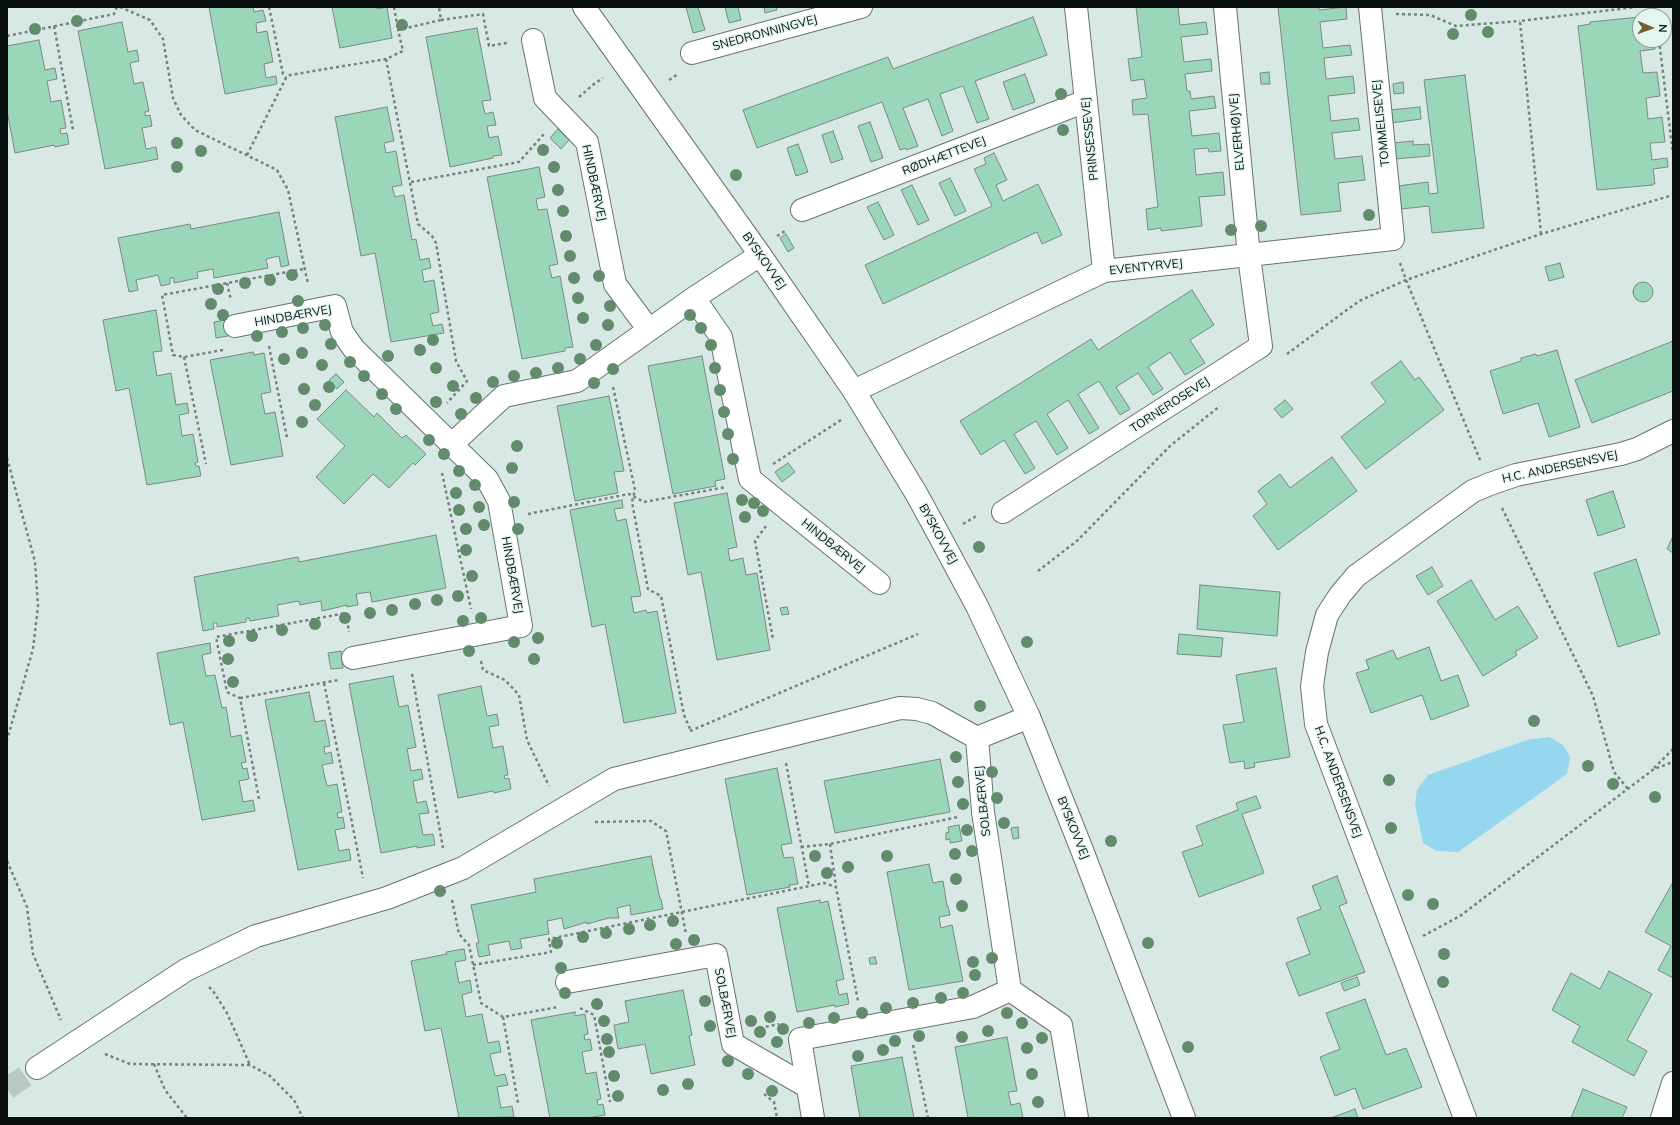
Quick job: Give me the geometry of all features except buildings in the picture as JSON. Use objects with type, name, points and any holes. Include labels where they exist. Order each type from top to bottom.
[{"type":"street","name":"BYSKOVVEJ","points":[[584,7],[758,252],[858,398],[916,493],[940,537],[977,606],[1029,717],[1082,850],[1184,1118]]},
{"type":"street","name":"SNEDRONNINGVEJ","points":[[692,53],[861,7]]},
{"type":"street","name":"PRINSESSEVEJ","points":[[1076,7],[1104,271]]},
{"type":"street","name":"ELVERHØJVEJ","points":[[1225,7],[1249,256]]},
{"type":"street","name":"TOMMELISEVEJ","points":[[1370,7],[1393,239]]},
{"type":"street","name":"HINDBÆRVEJ","points":[[533,40],[545,98],[587,142],[615,284],[649,330]]},
{"type":"street","name":"RØDHÆTTEVEJ","points":[[802,210],[1086,101]]},
{"type":"street","name":"EVENTYRVEJ","points":[[858,398],[1104,271],[1393,239]]},
{"type":"street","points":[[452,444],[504,396],[577,381],[758,252]]},
{"type":"street","name":"TORNEROSEVEJ","points":[[1003,512],[1261,346],[1249,256]]},
{"type":"street","points":[[694,298],[721,337],[750,479]]},
{"type":"street","name":"HINDBÆRVEJ","points":[[236,326],[336,306],[342,332],[354,349],[488,479],[499,501],[520,626],[353,658]]},
{"type":"street","name":"H.C. ANDERSENSVEJ","points":[[1465,1118],[1316,724],[1312,686],[1317,652],[1327,615],[1340,595],[1356,576],[1473,491],[1516,475],[1621,454],[1637,449],[1673,431]]},
{"type":"street","name":"HINDBÆRVEJ","points":[[750,479],[879,583]]},
{"type":"street","points":[[37,1068],[186,970],[256,936],[387,898],[463,868],[614,779],[900,708],[917,709],[932,713],[978,738],[1029,717]]},
{"type":"street","name":"SOLBÆRVEJ","points":[[978,738],[983,812],[1010,990]]},
{"type":"street","name":"SOLBÆRVEJ","points":[[567,982],[716,955],[733,1044],[808,1087]]},
{"type":"street","points":[[813,1118],[800,1039],[973,1008],[1010,990],[1061,1025],[1077,1118]]},
{"type":"street","points":[[1662,1118],[1673,1083]]},
{"type":"path","points":[[7,36],[114,14],[117,7]]},
{"type":"path","points":[[120,7],[150,20],[163,39],[173,98],[181,115],[195,130],[277,170],[288,190],[314,310]]},
{"type":"path","points":[[269,7],[283,74],[286,78]]},
{"type":"path","points":[[247,155],[286,78],[290,75],[386,59],[403,51],[394,7]]},
{"type":"path","points":[[439,7],[441,20]]},
{"type":"path","points":[[1391,14],[1430,15],[1456,26],[1520,21],[1636,7]]},
{"type":"path","points":[[398,30],[441,20],[483,14],[489,46],[533,40]]},
{"type":"path","points":[[1520,21],[1540,234]]},
{"type":"path","points":[[54,26],[73,130]]},
{"type":"path","points":[[1660,48],[1673,154]]},
{"type":"path","points":[[647,95],[687,67],[692,53]]},
{"type":"path","points":[[386,59],[418,224],[432,236],[436,243],[456,361],[467,381],[429,421]]},
{"type":"path","points":[[411,182],[519,162],[561,114],[594,84],[624,64]]},
{"type":"path","points":[[1283,357],[1359,301],[1406,280],[1540,234],[1673,195]]},
{"type":"path","points":[[758,252],[798,223],[802,210]]},
{"type":"path","points":[[1406,280],[1490,484],[1593,696],[1614,772],[1628,789]]},
{"type":"path","points":[[268,341],[287,438]]},
{"type":"path","points":[[184,357],[206,464]]},
{"type":"path","points":[[600,365],[612,381],[635,490],[632,502],[648,589],[662,596],[684,715],[690,731]]},
{"type":"path","points":[[502,519],[629,494],[644,502],[734,485],[750,479],[858,398]]},
{"type":"path","points":[[1038,571],[1078,540],[1170,446],[1223,404]]},
{"type":"path","points":[[7,458],[36,562],[38,606],[33,649],[7,740]]},
{"type":"path","points":[[442,470],[483,670],[505,680],[519,695],[527,740],[561,810],[572,822],[651,821],[666,831],[691,960]]},
{"type":"path","points":[[773,639],[755,541],[782,505]]},
{"type":"path","points":[[940,537],[984,511],[1003,512]]},
{"type":"path","points":[[346,613],[353,658],[356,677],[240,698],[227,692],[216,637],[346,613]]},
{"type":"path","points":[[684,735],[690,731],[918,634]]},
{"type":"path","points":[[407,648],[447,875],[459,934],[469,945],[481,1003],[503,1017],[560,1006]]},
{"type":"path","points":[[324,683],[368,904]]},
{"type":"path","points":[[240,698],[259,799]]},
{"type":"path","points":[[782,737],[809,886]]},
{"type":"path","points":[[1400,949],[1460,916],[1654,769],[1673,749]]},
{"type":"path","points":[[1654,769],[1673,762]]},
{"type":"path","points":[[801,847],[830,844],[983,812]]},
{"type":"path","points":[[830,844],[836,887]]},
{"type":"path","points":[[7,861],[27,906],[33,954],[79,1040],[106,1055],[130,1064],[250,1065],[270,1076],[294,1100],[302,1118]]},
{"type":"path","points":[[186,970],[213,991],[227,1013],[250,1065]]},
{"type":"path","points":[[573,1004],[594,1015],[610,1102]]},
{"type":"path","points":[[503,1017],[518,1104]]},
{"type":"path","points":[[908,1019],[928,1118]]},
{"type":"path","points":[[154,1064],[165,1090],[187,1118]]},
{"type":"path","points":[[761,1092],[774,1102],[777,1118]]},
{"type":"water","points":[[1549,737],[1563,745],[1570,757],[1567,774],[1458,852],[1437,851],[1423,843],[1415,804],[1417,790],[1428,775],[1527,740]]},
{"type":"tunnel","points":[[7,1089],[37,1068]]}]
